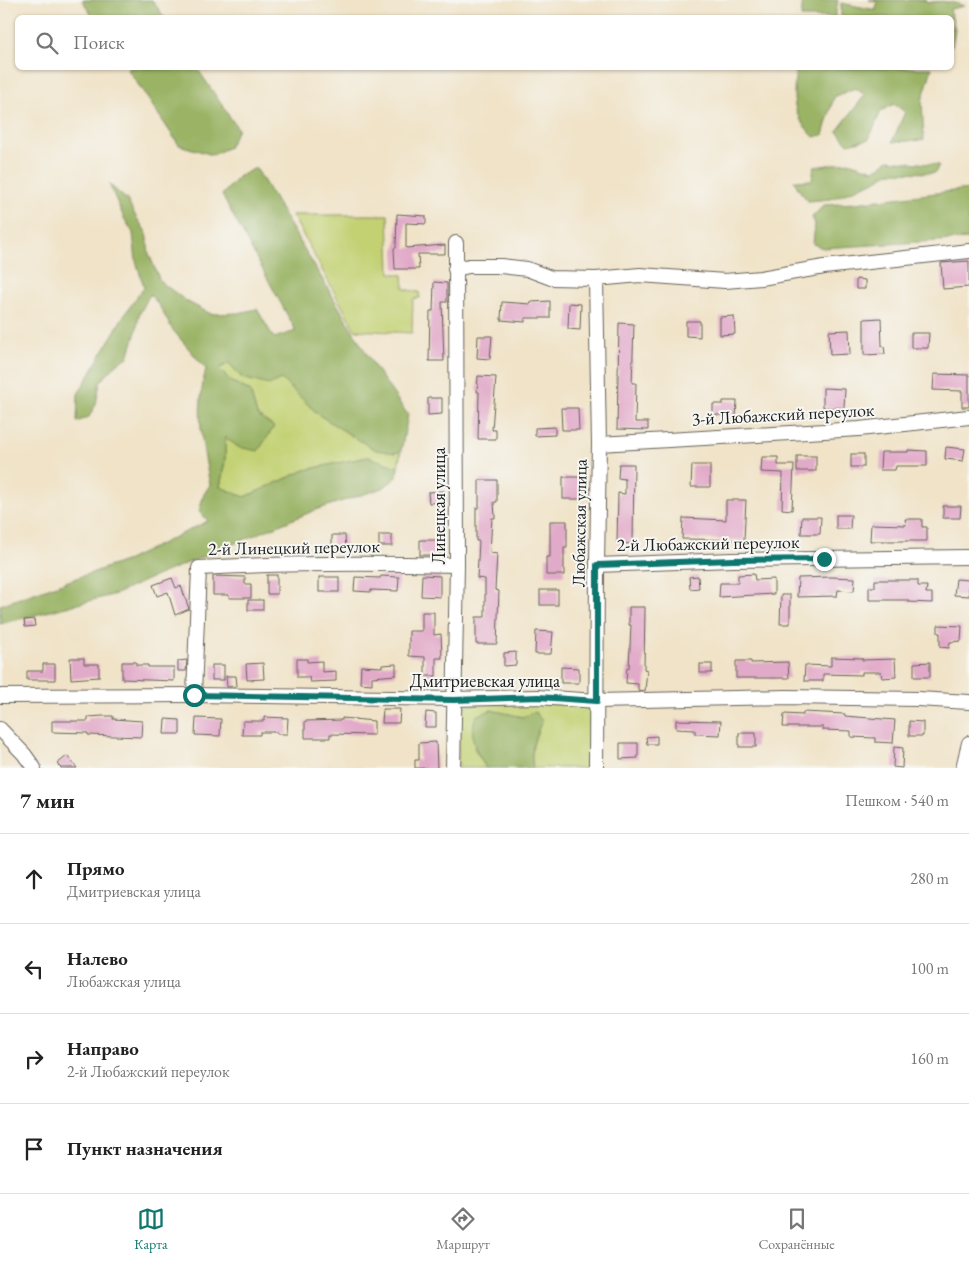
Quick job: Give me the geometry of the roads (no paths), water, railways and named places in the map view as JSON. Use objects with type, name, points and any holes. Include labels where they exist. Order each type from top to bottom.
[{"type":"street","name":"Линецкая улица","points":[[453,768],[457,565],[456,243]]},
{"type":"street","points":[[456,269],[469,266],[501,266],[527,269],[551,278],[596,279],[640,275],[734,280],[761,278],[824,267],[969,251]]},
{"type":"street","name":"Любажская улица","points":[[596,279],[599,444],[596,768]]},
{"type":"street","name":"3-й Любажский переулок","points":[[599,444],[858,430],[969,417]]},
{"type":"street","name":"2-й Любажский переулок","points":[[597,565],[732,560],[969,557]]},
{"type":"street","name":"2-й Линецкий переулок","points":[[194,695],[198,568],[266,564],[348,563],[457,565]]},
{"type":"street","name":"Дмитриевская улица","points":[[0,696],[194,695],[454,700],[538,697],[597,701],[786,697],[918,699],[969,702]]},
{"type":"street","points":[[0,729],[24,754],[34,768]]},
{"type":"street","points":[[963,768],[969,743]]}]
